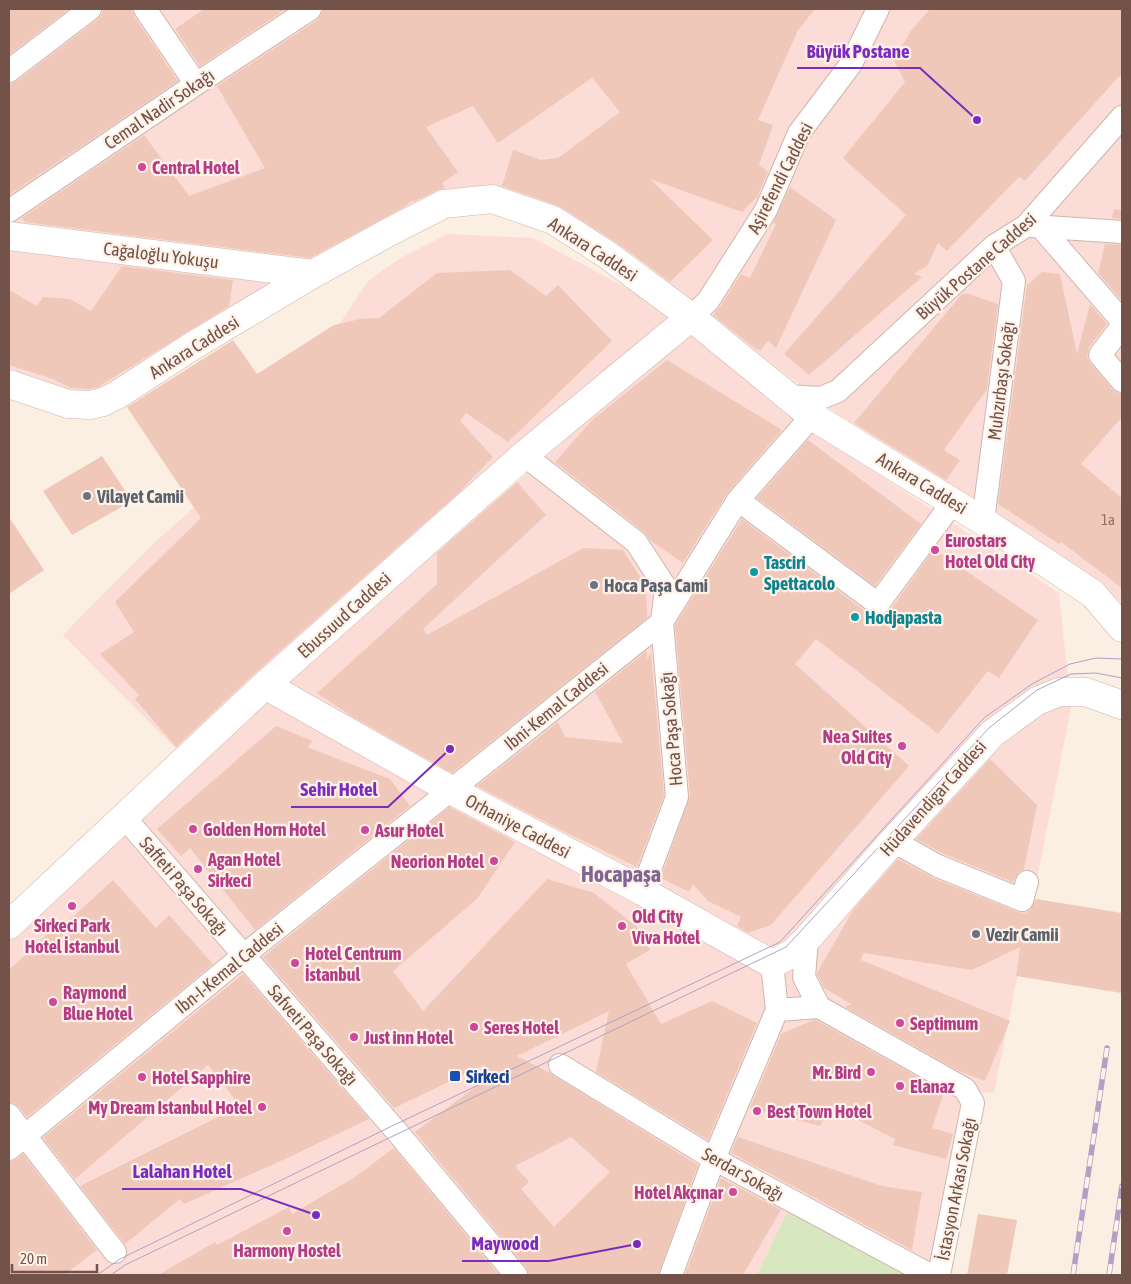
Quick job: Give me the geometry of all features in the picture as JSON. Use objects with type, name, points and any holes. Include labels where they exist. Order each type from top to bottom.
[{"type":"main road","name":"Ankara Caddesi","points":[[9,384],[68,404],[90,405],[103,402],[313,274],[391,231],[444,204],[492,199],[553,220],[606,254],[691,317],[812,416],[953,502],[1094,594],[1122,628]]},
{"type":"main road","name":"Cağaloğlu Yokuşu","points":[[9,236],[313,274]]},
{"type":"main road","name":"Ebussuud Caddesi","points":[[9,925],[265,685],[524,455],[691,317]]},
{"type":"main road","name":"Orhaniye Caddesi","points":[[265,685],[451,790],[642,891],[772,964]]},
{"type":"main road","name":"Hüdavendigar Caddesi","points":[[772,964],[794,953],[893,841],[993,733],[1037,701],[1059,692],[1086,692],[1122,705]]},
{"type":"street","points":[[9,71],[90,9]]},
{"type":"street","points":[[145,9],[196,84]]},
{"type":"street","name":"Cemal Nadir Sokağı","points":[[9,211],[310,9]]},
{"type":"street","name":"Aşirefendi Caddesi","points":[[691,317],[708,301],[766,210],[799,133],[851,64],[878,9]]},
{"type":"street","name":"Büyük Postane Caddesi","points":[[786,396],[821,398],[838,391],[994,246],[1033,226],[1122,117]]},
{"type":"street","points":[[1033,226],[1122,232]]},
{"type":"street","points":[[1033,226],[1122,321]]},
{"type":"street","name":"Muhzırbaşı Sokağı","points":[[983,521],[1014,281],[994,246]]},
{"type":"street","points":[[1122,326],[1100,355],[1122,381]]},
{"type":"street","points":[[662,622],[738,500],[812,416]]},
{"type":"street","name":"Hoca Paşa Sokağı","points":[[524,455],[636,542],[666,588],[662,622],[677,797],[642,891]]},
{"type":"street","points":[[738,500],[878,604],[953,502]]},
{"type":"street","name":"Ibni-Kemal Caddesi","points":[[451,790],[662,622]]},
{"type":"street","name":"Ibn-I-Kemal Caddesi","points":[[17,1142],[244,955],[451,790]]},
{"type":"street","name":"Saffeti Paşa Sokağı","points":[[124,817],[244,955]]},
{"type":"street","points":[[893,841],[938,866],[1022,900],[1027,882]]},
{"type":"street","points":[[777,1010],[819,1006],[804,977],[807,939]]},
{"type":"street","name":"Safveti Paşa Sokağı","points":[[244,955],[412,1150],[504,1271]]},
{"type":"street","points":[[671,1275],[714,1159],[777,1010],[772,964]]},
{"type":"street","name":"İstasyon Arkası Sokağı","points":[[819,1006],[965,1089],[973,1103],[939,1275]]},
{"type":"street","name":"Serdar Sokağı","points":[[560,1065],[714,1159],[930,1275]]},
{"type":"street","points":[[9,1114],[17,1142],[115,1252]]},
{"type":"shaded area","points":[[9,9],[1122,9],[1122,603],[1103,587],[830,409],[626,249],[539,198],[473,191],[420,199],[309,262],[9,224]]},
{"type":"shaded area","points":[[447,234],[533,238],[674,313],[180,753],[63,635],[157,540],[241,467],[290,399],[368,281],[401,258]]},
{"type":"shaded area","points":[[9,244],[292,280],[104,393],[65,397],[9,380]]},
{"type":"shaded area","points":[[693,329],[814,432],[1059,593],[1071,708],[994,1093],[981,1092],[944,1275],[9,1275],[9,935],[191,765]]},
{"type":"green space","points":[[790,1207],[911,1275],[757,1275]]},
{"type":"building","points":[[9,9],[69,9],[9,55]]},
{"type":"building","points":[[103,9],[132,9],[134,16],[178,81],[9,195],[9,84],[17,81],[98,19]]},
{"type":"building","points":[[204,9],[286,9],[200,66],[175,29]]},
{"type":"building","points":[[323,9],[815,9],[798,30],[758,120],[773,125],[759,165],[768,172],[757,197],[742,212],[650,179],[713,240],[670,282],[614,241],[561,207],[502,186],[513,150],[541,160],[558,158],[620,112],[592,78],[498,143],[473,106],[426,127],[458,172],[442,183],[445,188],[414,202],[413,200],[404,207],[310,258],[24,222],[22,218],[144,135],[189,196],[265,168],[217,86],[317,20]]},
{"type":"building","points":[[930,9],[1122,9],[1122,73],[1025,181],[1019,177],[947,251],[938,243],[927,266],[914,274],[922,277],[809,375],[784,354],[906,215],[843,158],[905,82],[894,61],[910,32]]},
{"type":"building","points":[[790,187],[836,220],[776,348],[768,341],[760,351],[713,315],[741,274],[750,278],[776,224],[773,223]]},
{"type":"building","points":[[1114,209],[1122,210],[1122,219],[1112,218]]},
{"type":"building","points":[[1105,244],[1122,245],[1122,301],[1098,273]]},
{"type":"building","points":[[122,266],[233,280],[229,306],[98,387],[89,389],[71,388],[53,379],[9,365],[9,290],[37,306],[43,297],[70,299],[91,311]]},
{"type":"building","points":[[510,270],[546,296],[558,285],[612,341],[508,442],[466,413],[460,421],[493,457],[454,497],[255,673],[176,747],[135,699],[139,695],[100,654],[134,632],[115,602],[201,518],[127,407],[233,340],[257,374],[334,325],[360,319],[379,318],[437,273]]},
{"type":"building","points":[[1042,272],[1060,274],[1077,354],[1090,304],[1107,324],[1089,347],[1087,358],[1112,389],[1122,394],[1122,417],[1081,464],[1122,498],[1122,588],[1061,542],[1059,544],[998,504],[1027,285]]},
{"type":"building","points":[[962,294],[969,294],[998,304],[987,389],[944,450],[960,460],[946,480],[854,423]]},
{"type":"building","points":[[667,360],[782,430],[728,492],[683,563],[651,541],[644,532],[555,462],[593,419]]},
{"type":"building","points":[[808,440],[921,524],[875,586],[757,498]]},
{"type":"building","name":"Vilayet Camii","points":[[102,456],[132,501],[72,535],[43,491]]},
{"type":"building","points":[[517,482],[546,515],[423,629],[427,635],[583,548],[623,550],[646,586],[647,618],[452,773],[353,717],[317,693],[437,584],[437,553]]},
{"type":"building","points":[[9,517],[44,570],[9,594]]},
{"type":"building","points":[[742,519],[870,615],[876,617],[883,616],[889,612],[934,549],[1038,620],[999,678],[988,671],[938,734],[816,639],[795,664],[909,766],[771,925],[748,933],[737,926],[741,917],[708,901],[693,884],[689,892],[661,878],[690,796],[675,625]]},
{"type":"building","points":[[647,651],[647,659],[651,653],[664,795],[637,867],[477,786],[558,722],[565,737],[623,743],[595,692]]},
{"type":"building","points":[[276,726],[313,741],[307,747],[390,779],[410,806],[255,930],[190,848],[181,856],[157,829]]},
{"type":"building","points":[[990,759],[1037,805],[1024,869],[1018,873],[1013,882],[944,854],[916,839]]},
{"type":"building","points":[[450,807],[515,842],[477,899],[393,971],[423,1011],[547,879],[594,893],[636,926],[650,950],[626,964],[661,1024],[712,1001],[757,1023],[708,1140],[596,1072],[609,1011],[517,1056],[550,1073],[698,1165],[658,1275],[529,1275],[526,1267],[415,1132],[490,1076],[484,1065],[394,1108],[263,957]],"holes":[[[571,1137],[610,1172],[554,1227],[521,1189],[529,1182],[515,1166]]]},
{"type":"building","points":[[898,859],[933,878],[1018,912],[1025,913],[1030,910],[1036,899],[1122,913],[1122,993],[1016,976],[1020,947],[972,970],[863,953],[861,960],[1010,1021],[985,1081],[959,1071],[845,1007],[851,1004],[824,988],[817,974],[818,971],[853,910]]},
{"type":"building","points":[[113,880],[156,928],[169,915],[213,964],[27,1117],[19,1107],[9,1102],[9,970],[60,922],[63,926]]},
{"type":"building","points":[[243,974],[369,1119],[184,1204],[180,1199],[125,1244],[80,1186],[240,1106],[208,1065],[75,1179],[43,1138]]},
{"type":"building","points":[[816,1020],[944,1092],[932,1128],[953,1134],[946,1159],[893,1145],[895,1139],[831,1106],[820,1126],[750,1108],[781,1034]]},
{"type":"building","points":[[740,1131],[738,1137],[882,1186],[922,1192],[912,1250],[731,1153]]},
{"type":"building","points":[[394,1148],[499,1275],[158,1275],[215,1242],[217,1245],[289,1207],[292,1214],[355,1177]]},
{"type":"building","points":[[23,1154],[97,1250],[64,1275],[9,1275],[9,1162]]},
{"type":"building","points":[[721,1178],[781,1210],[743,1275],[685,1275]]},
{"type":"building","points":[[978,1214],[1017,1220],[1007,1275],[967,1275]]},
{"type":"tram line","points":[[97,1275],[120,1259],[392,1126],[780,942],[984,718],[1032,684],[1070,664],[1096,658],[1122,659]]},
{"type":"tram line","points":[[111,1275],[125,1265],[786,947],[989,728],[1037,690],[1071,674],[1096,673],[1122,678]]},
{"type":"railway","points":[[1073,1275],[1107,1048]]},
{"type":"railway","points":[[1109,1275],[1122,1186]]},
{"type":"place","name":"Büyük Postane","points":[[977,120]]},
{"type":"place","name":"Central Hotel","points":[[142,167]]},
{"type":"place","name":"Vilayet Camii","points":[[87,496]]},
{"type":"place","name":"Eurostars Hotel Old City","points":[[935,550]]},
{"type":"place","name":"Tasciri Spettacolo","points":[[754,572]]},
{"type":"place","name":"Hoca Paşa Cami","points":[[594,585]]},
{"type":"place","name":"Hodjapasta","points":[[855,617]]},
{"type":"place","name":"Nea Suites Old City","points":[[902,746]]},
{"type":"place","name":"Sehir Hotel","points":[[450,749]]},
{"type":"place","name":"Golden Horn Hotel","points":[[193,829]]},
{"type":"place","name":"Asur Hotel","points":[[365,830]]},
{"type":"place","name":"Neorion Hotel","points":[[494,861]]},
{"type":"place","name":"Agan Hotel Sirkeci","points":[[198,869]]},
{"type":"place","name":"Sirkeci Park Hotel İstanbul","points":[[72,906]]},
{"type":"place","name":"Old City Viva Hotel","points":[[622,926]]},
{"type":"place","name":"Vezir Camii","points":[[976,934]]},
{"type":"place","name":"Hotel Centrum İstanbul","points":[[295,963]]},
{"type":"place","name":"Raymond Blue Hotel","points":[[53,1002]]},
{"type":"place","name":"Septimum","points":[[900,1023]]},
{"type":"place","name":"Seres Hotel","points":[[474,1027]]},
{"type":"place","name":"Just inn Hotel","points":[[354,1037]]},
{"type":"place","name":"Mr. Bird","points":[[871,1072]]},
{"type":"place","name":"Sirkeci","points":[[455,1076]]},
{"type":"place","name":"Hotel Sapphire","points":[[142,1077]]},
{"type":"place","name":"Elanaz","points":[[900,1086]]},
{"type":"place","name":"My Dream Istanbul Hotel","points":[[262,1107]]},
{"type":"place","name":"Best Town Hotel","points":[[757,1111]]},
{"type":"place","name":"Hotel Akçınar","points":[[733,1192]]},
{"type":"place","name":"Lalahan Hotel","points":[[316,1215]]},
{"type":"place","name":"Harmony Hostel","points":[[287,1231]]},
{"type":"place","name":"Maywood","points":[[637,1244]]},
{"type":"district","name":"Hocapaşa","points":[[621,874]]}]
